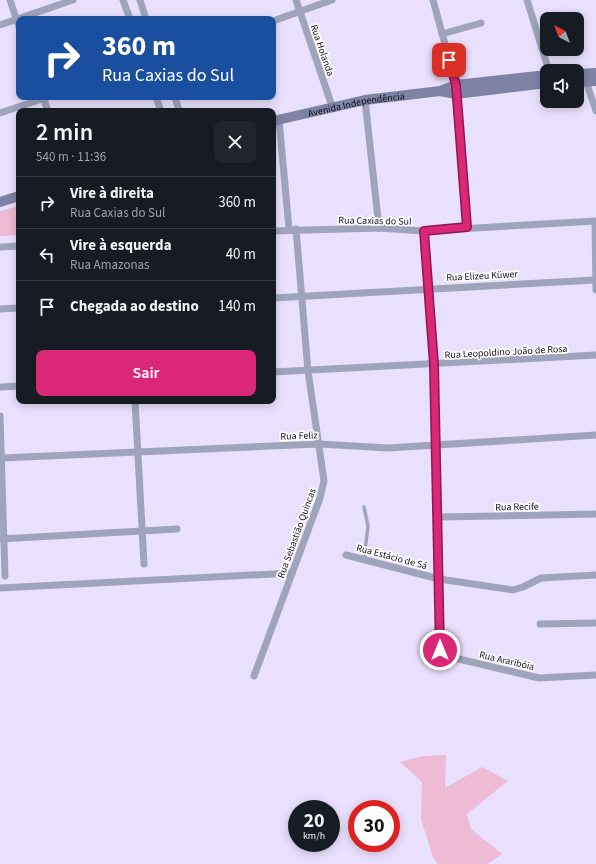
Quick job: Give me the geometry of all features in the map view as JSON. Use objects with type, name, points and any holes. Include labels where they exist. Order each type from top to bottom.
[{"type":"street","points":[[10,0],[16,17]]},
{"type":"street","points":[[35,16],[73,0]]},
{"type":"street","points":[[123,0],[129,16]]},
{"type":"street","points":[[140,0],[145,16]]},
{"type":"street","name":"Rua Holanda","points":[[296,0],[332,106]]},
{"type":"street","points":[[276,20],[332,0]]},
{"type":"street","points":[[433,0],[456,90],[467,227]]},
{"type":"street","points":[[527,0],[547,64]]},
{"type":"street","points":[[0,25],[16,23]]},
{"type":"street","points":[[442,34],[481,23]]},
{"type":"street","points":[[596,73],[584,78],[596,111]]},
{"type":"street","name":"Avenida Independência","points":[[276,120],[332,106],[365,100],[508,83],[540,76]]},
{"type":"street","name":"Avenida Independência","points":[[508,83],[540,83]]},
{"type":"street","points":[[0,113],[39,100]]},
{"type":"street","points":[[365,100],[379,228]]},
{"type":"street","name":"Rua Sebastião Quincas","points":[[254,676],[324,481],[308,371],[302,297],[293,229],[276,120]]},
{"type":"street","points":[[0,202],[16,197]]},
{"type":"street","points":[[595,222],[596,290]]},
{"type":"street","name":"Rua Caxias do Sul","points":[[276,230],[379,228],[424,231],[467,227],[595,222]]},
{"type":"street","points":[[424,231],[434,364],[439,579]]},
{"type":"street","points":[[0,247],[16,246]]},
{"type":"street","name":"Rua Elizeu Küwer","points":[[276,298],[429,288],[595,280]]},
{"type":"street","points":[[0,309],[16,308]]},
{"type":"street","name":"Rua Leopoldino João de Rosa","points":[[276,372],[596,355]]},
{"type":"street","points":[[0,387],[16,386]]},
{"type":"street","points":[[135,404],[144,564]]},
{"type":"street","points":[[0,416],[2,458],[2,539],[5,576]]},
{"type":"street","name":"Rua Feliz","points":[[2,458],[319,444],[388,448],[596,435]]},
{"type":"street","name":"Rua Recife","points":[[438,517],[596,514]]},
{"type":"street","points":[[2,539],[177,529]]},
{"type":"street","name":"Rua Estácio de Sá","points":[[346,555],[439,579],[513,590],[541,578],[596,575]]},
{"type":"street","points":[[0,588],[292,573]]},
{"type":"street","name":"Rua Araribóia","points":[[439,579],[440,650],[446,656],[539,678],[596,675]]},
{"type":"street","points":[[540,624],[596,623]]},
{"type":"lane","points":[[364,507],[368,526],[364,559]]},
{"type":"shaded area","points":[[16,207],[16,235],[0,236],[0,211]]},
{"type":"shaded area","points":[[446,755],[445,788],[482,767],[508,781],[467,814],[471,829],[502,854],[487,864],[438,864],[433,857],[421,819],[422,782],[400,762],[423,756]]},
{"type":"route","points":[[440,650],[434,364],[424,231],[467,227],[456,85],[449,60]]}]
